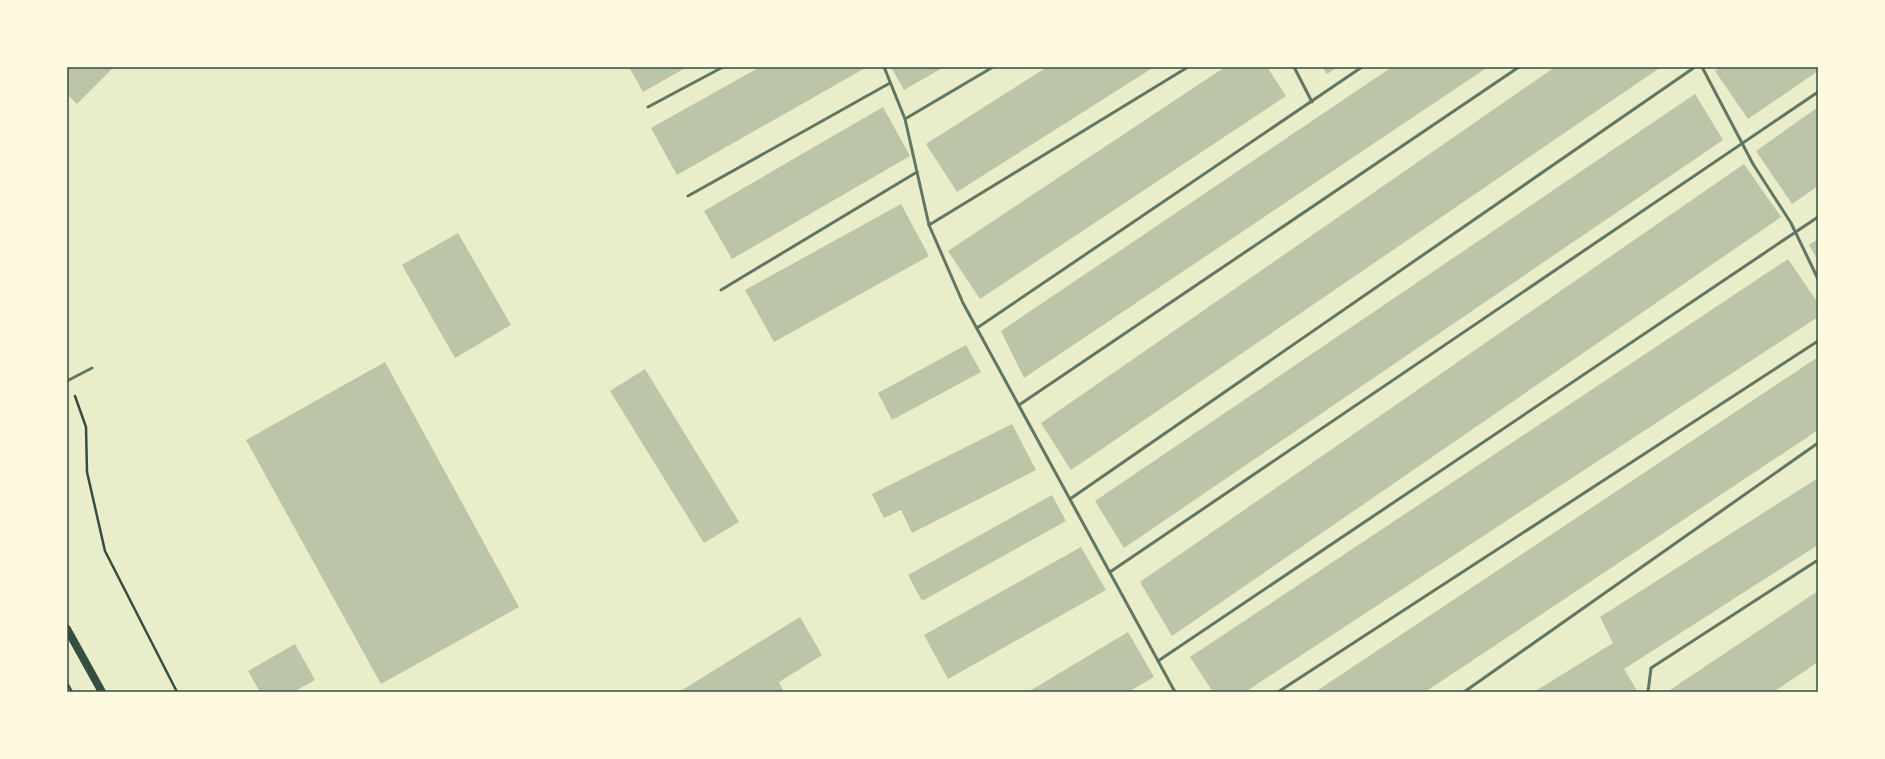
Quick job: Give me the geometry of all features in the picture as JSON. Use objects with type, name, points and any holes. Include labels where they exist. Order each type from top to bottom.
[{"type":"main road","points":[[67,629],[102,692]]},
{"type":"lane","points":[[648,107],[723,67]]},
{"type":"lane","points":[[884,67],[905,119],[929,225],[963,303],[1175,692]]},
{"type":"lane","points":[[905,119],[993,67]]},
{"type":"lane","points":[[929,225],[1188,67]]},
{"type":"lane","points":[[1294,67],[1312,102]]},
{"type":"lane","points":[[977,328],[1362,67]]},
{"type":"lane","points":[[1019,405],[1519,67]]},
{"type":"lane","points":[[1070,499],[1695,67]]},
{"type":"lane","points":[[1702,67],[1742,145],[1791,223],[1818,279]]},
{"type":"lane","points":[[688,196],[890,83]]},
{"type":"lane","points":[[1110,572],[1742,145],[1818,92]]},
{"type":"lane","points":[[721,290],[917,172]]},
{"type":"lane","points":[[1158,661],[1818,217]]},
{"type":"lane","points":[[1278,692],[1818,341]]},
{"type":"lane","points":[[68,381],[92,368]]},
{"type":"lane","points":[[1464,692],[1818,443]]},
{"type":"lane","points":[[1648,692],[1651,668],[1818,560]]},
{"type":"path","points":[[68,381],[86,427],[87,472],[105,551],[177,692]]},
{"type":"path","points":[[67,684],[72,692]]},
{"type":"building","points":[[67,67],[114,67],[77,104],[69,96],[67,97]]},
{"type":"building","points":[[629,67],[687,67],[643,92]]},
{"type":"building","points":[[760,67],[867,67],[677,175],[651,128]]},
{"type":"building","points":[[891,67],[944,67],[904,90]]},
{"type":"building","points":[[1047,67],[1154,67],[957,192],[926,144]]},
{"type":"building","points":[[1225,67],[1267,67],[1286,96],[980,299],[948,251]]},
{"type":"building","points":[[1322,67],[1338,67],[1327,74]]},
{"type":"building","points":[[1392,67],[1488,67],[1024,378],[1001,331]]},
{"type":"building","points":[[1555,67],[1661,67],[1071,470],[1041,423]]},
{"type":"building","points":[[1720,67],[1818,67],[1818,71],[1748,119],[1715,71]]},
{"type":"building","points":[[1695,94],[1723,140],[1124,548],[1095,501]]},
{"type":"building","points":[[883,107],[910,156],[732,259],[704,211]]},
{"type":"building","points":[[1818,107],[1818,186],[1792,204],[1756,151]]},
{"type":"building","points":[[1744,164],[1781,217],[1172,636],[1140,582]]},
{"type":"building","points":[[901,204],[929,256],[774,342],[745,290]]},
{"type":"building","points":[[458,233],[511,325],[455,358],[402,265]]},
{"type":"building","points":[[1818,239],[1818,260],[1809,245]]},
{"type":"building","points":[[1788,259],[1818,303],[1818,317],[1245,692],[1213,692],[1190,657]]},
{"type":"building","points":[[966,345],[981,372],[892,420],[878,393]]},
{"type":"building","points":[[1818,357],[1818,430],[1425,692],[1315,692]]},
{"type":"building","points":[[385,362],[519,607],[381,684],[246,440]]},
{"type":"building","points":[[645,369],[739,522],[704,543],[610,391]]},
{"type":"building","points":[[1012,424],[1036,470],[912,533],[901,510],[884,518],[872,494]]},
{"type":"building","points":[[1818,478],[1818,545],[1624,669],[1638,692],[1534,692],[1613,643],[1600,617]]},
{"type":"building","points":[[1052,495],[1066,521],[922,601],[908,575]]},
{"type":"building","points":[[1081,547],[1106,590],[948,679],[924,635]]},
{"type":"building","points":[[1818,591],[1818,662],[1773,692],[1667,692]]},
{"type":"building","points":[[800,617],[822,655],[779,682],[784,692],[679,692]]},
{"type":"building","points":[[1128,632],[1154,677],[1128,692],[1028,692]]},
{"type":"building","points":[[295,644],[315,680],[293,692],[260,692],[248,671]]}]
